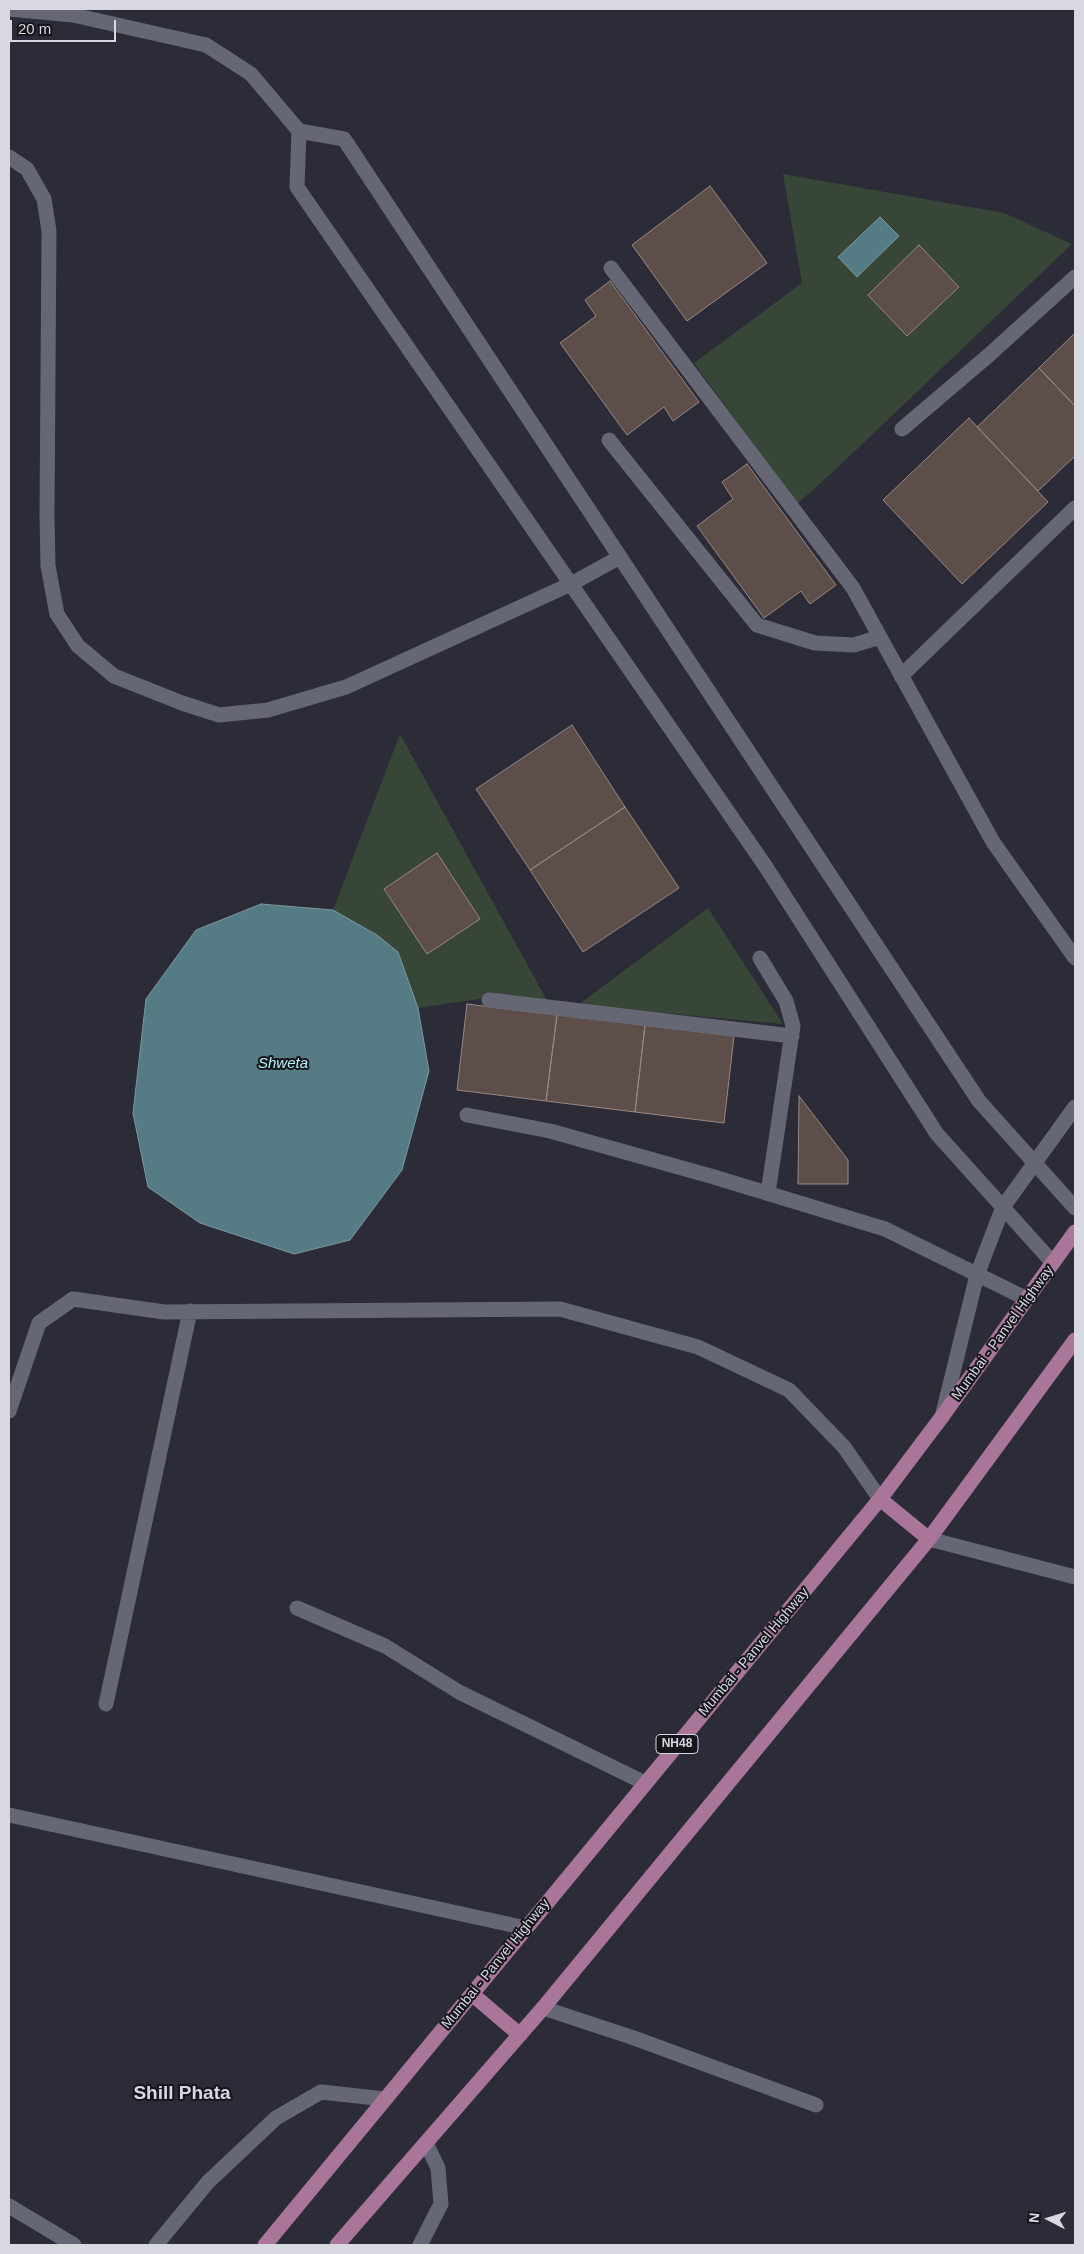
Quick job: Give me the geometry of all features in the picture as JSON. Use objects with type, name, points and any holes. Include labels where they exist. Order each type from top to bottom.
[{"type":"highway","name":"Mumbai - Panvel Highway","points":[[265,2245],[880,1499],[1075,1232]]},
{"type":"highway","points":[[337,2245],[543,2008],[929,1539],[1075,1340]]},
{"type":"highway","points":[[880,1499],[929,1539]]},
{"type":"highway","points":[[472,1994],[520,2035]]},
{"type":"street","points":[[9,9],[73,15],[206,45],[251,74],[299,132],[344,139],[979,1101],[1075,1208]]},
{"type":"street","points":[[299,132],[297,186],[766,867],[937,1134],[1053,1263]]},
{"type":"street","points":[[9,157],[28,169],[44,199],[49,231],[48,566],[57,614],[78,646],[114,676],[182,704],[219,715],[268,710],[346,687],[571,584],[620,557]]},
{"type":"street","points":[[611,268],[853,588],[993,842],[1075,958]]},
{"type":"street","points":[[902,429],[989,355],[1075,277]]},
{"type":"street","points":[[609,440],[757,625],[815,643],[854,645],[880,637]]},
{"type":"street","points":[[901,676],[1075,508]]},
{"type":"street","points":[[760,958],[786,1002],[793,1026],[768,1193]]},
{"type":"street","points":[[488,1000],[792,1036]]},
{"type":"street","points":[[941,1418],[977,1275],[1003,1207],[1036,1164],[1075,1107]]},
{"type":"street","points":[[467,1114],[550,1131],[768,1193],[885,1230],[1027,1299]]},
{"type":"street","points":[[9,1411],[39,1323],[73,1299],[164,1312],[560,1309],[698,1347],[790,1390],[844,1447],[880,1499]]},
{"type":"street","points":[[106,1704],[190,1311]]},
{"type":"street","points":[[929,1539],[1075,1577]]},
{"type":"street","points":[[297,1608],[385,1646],[459,1692],[645,1783]]},
{"type":"street","points":[[9,1814],[526,1928]]},
{"type":"street","points":[[543,2008],[634,2038],[816,2105]]},
{"type":"street","points":[[156,2245],[208,2182],[276,2118],[321,2092],[385,2099]]},
{"type":"street","points":[[420,2245],[441,2204],[438,2168],[426,2143]]},
{"type":"street","points":[[9,2206],[74,2245]]},
{"type":"shaded area","points":[[783,174],[1004,213],[1072,244],[797,504],[694,363],[802,283]]},
{"type":"shaded area","points":[[400,734],[548,1002],[498,996],[418,1008],[398,952],[377,935],[333,910]]},
{"type":"shaded area","points":[[708,908],[783,1024],[578,1005]]},
{"type":"water","points":[[880,217],[899,236],[857,277],[838,257]]},
{"type":"water","name":"Shweta","points":[[261,904],[333,910],[377,935],[398,952],[418,1008],[429,1071],[402,1170],[350,1240],[294,1254],[200,1223],[148,1187],[133,1113],[146,999],[196,930]]},
{"type":"building","points":[[710,186],[767,263],[687,321],[632,245]]},
{"type":"building","points":[[919,245],[959,287],[907,336],[868,295]]},
{"type":"building","points":[[610,281],[699,402],[673,421],[664,407],[627,435],[560,343],[596,316],[585,300]]},
{"type":"building","points":[[1075,333],[1075,406],[1039,368]]},
{"type":"building","points":[[1039,368],[1075,406],[1075,456],[1038,491],[977,427]]},
{"type":"building","points":[[969,418],[1048,502],[962,584],[883,500]]},
{"type":"building","points":[[747,464],[836,585],[810,604],[801,591],[764,618],[697,526],[733,499],[722,482]]},
{"type":"building","points":[[572,725],[625,807],[530,870],[476,789]]},
{"type":"building","points":[[625,807],[679,888],[583,952],[530,870]]},
{"type":"building","points":[[437,853],[480,919],[427,954],[384,889]]},
{"type":"building","points":[[467,1004],[557,1015],[546,1101],[457,1090]]},
{"type":"building","points":[[557,1015],[645,1025],[635,1112],[546,1101]]},
{"type":"building","points":[[645,1025],[734,1036],[724,1123],[635,1112]]},
{"type":"building","points":[[799,1096],[848,1160],[848,1184],[798,1184]]},
{"type":"district","name":"Shill Phata","points":[[182,2094]]}]
